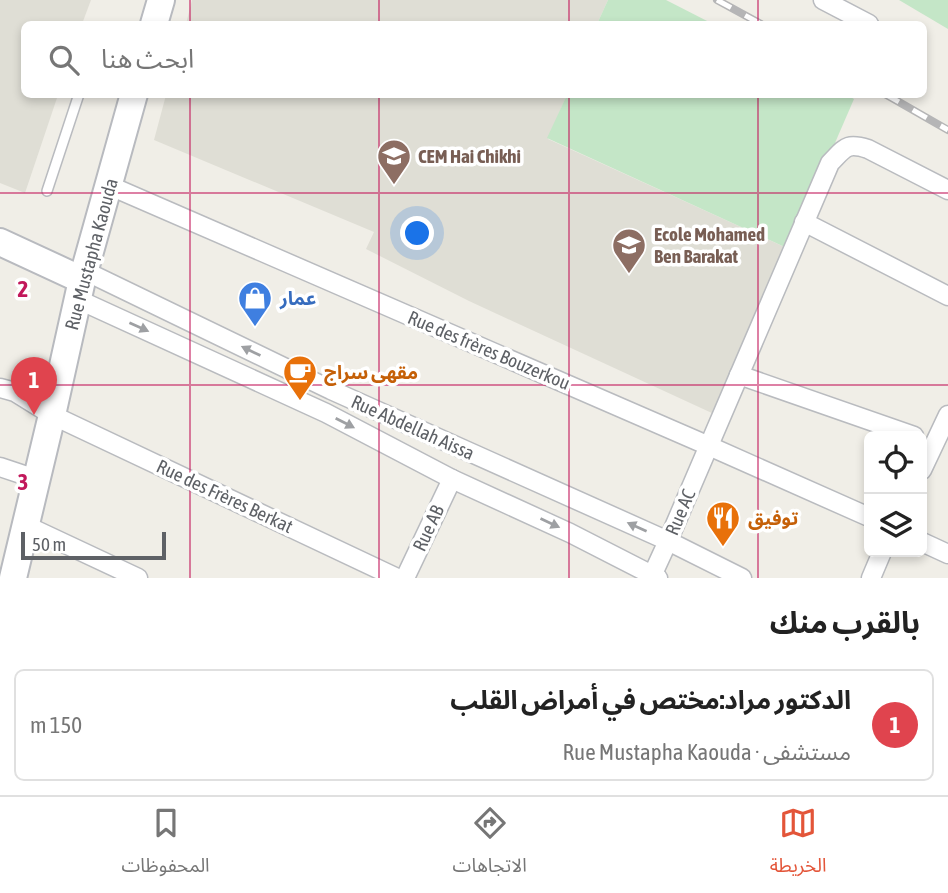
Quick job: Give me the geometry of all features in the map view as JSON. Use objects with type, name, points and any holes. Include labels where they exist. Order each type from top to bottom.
[{"type":"main road","points":[[155,21],[161,0]]},
{"type":"main road","name":"Rue Mustapha Kaouda","points":[[13,578],[81,283],[133,98]]},
{"type":"main road","points":[[0,242],[81,283]]},
{"type":"street","points":[[823,0],[863,21]]},
{"type":"street","name":"Rue AC","points":[[653,577],[830,163],[846,147],[856,145],[948,190]]},
{"type":"street","name":"Rue des frères Bouzerkou","points":[[108,185],[864,515]]},
{"type":"street","points":[[804,222],[948,296]]},
{"type":"street","points":[[81,283],[452,478],[570,533],[653,577]]},
{"type":"street","name":"Rue Abdellah Aissa","points":[[81,283],[331,390],[668,541],[742,578]]},
{"type":"street","points":[[739,375],[900,431]]},
{"type":"street","name":"Rue des Frères Berkat","points":[[0,388],[15,392],[52,415],[397,578]]},
{"type":"street","points":[[927,460],[948,415]]},
{"type":"street","points":[[0,467],[36,479]]},
{"type":"street","name":"Rue AB","points":[[405,578],[452,478]]},
{"type":"street","points":[[25,525],[138,578]]},
{"type":"street","points":[[927,544],[948,554]]},
{"type":"street","points":[[871,578],[880,557]]},
{"type":"lane","points":[[47,191],[78,98]]},
{"type":"shaded area","points":[[0,0],[91,0],[83,21],[21,21],[21,98],[57,98],[25,193],[0,183]]},
{"type":"shaded area","points":[[192,0],[608,0],[598,21],[187,21]]},
{"type":"shaded area","points":[[165,98],[566,98],[548,139],[789,249],[714,414],[469,301],[366,249],[374,232],[154,140]]},
{"type":"green space","points":[[608,0],[666,0],[707,21],[598,21]]},
{"type":"green space","points":[[899,0],[948,0],[948,29]]},
{"type":"green space","points":[[566,98],[854,99],[789,249],[547,138]]},
{"type":"railway","points":[[717,0],[756,21]]},
{"type":"railway","points":[[892,98],[948,130]]},
{"type":"place","name":"CEM Hai Chikhi","points":[[394,186]]},
{"type":"place","name":"Ecole Mohamed Ben Barakat","points":[[629,275]]},
{"type":"place","name":"عمار","points":[[255,328]]},
{"type":"place","name":"مقهى سراج","points":[[300,402]]},
{"type":"place","name":"الدكتور مراد:مختص في أمراض القلب","points":[[34,415]]},
{"type":"place","name":"توفيق","points":[[723,548]]}]
